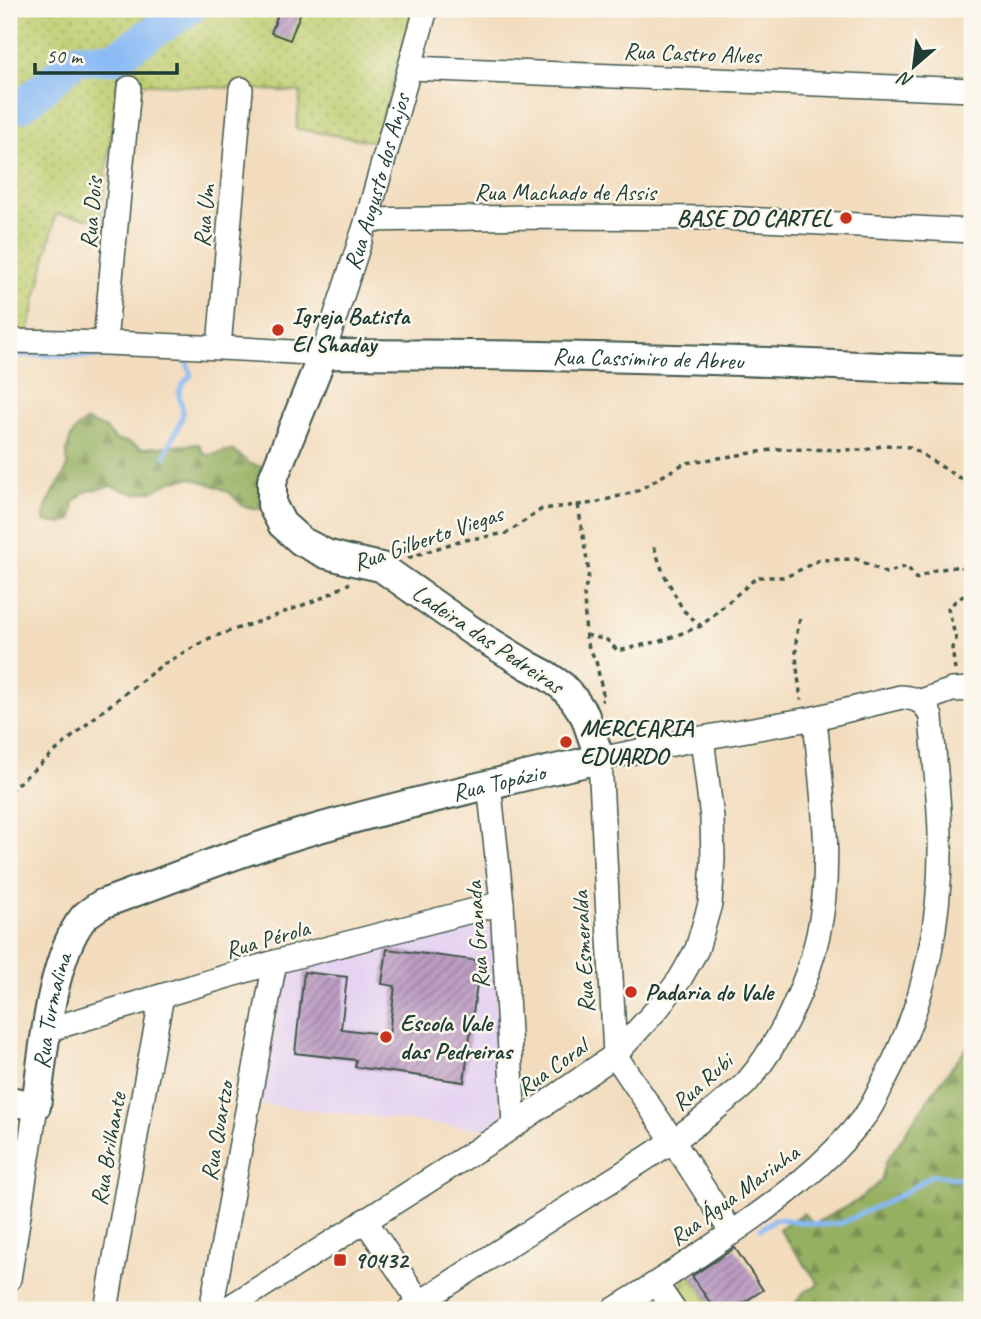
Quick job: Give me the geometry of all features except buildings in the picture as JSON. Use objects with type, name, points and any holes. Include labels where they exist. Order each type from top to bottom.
[{"type":"street","name":"Rua Augusto dos Anjos","points":[[382,567],[326,554],[301,541],[282,524],[272,505],[272,481],[323,354],[367,220],[426,9]]},
{"type":"street","name":"Rua Castro Alves","points":[[410,68],[972,90]]},
{"type":"street","name":"Rua Dois","points":[[105,342],[129,88]]},
{"type":"street","name":"Rua Um","points":[[219,347],[241,89]]},
{"type":"street","name":"Rua Machado de Assis","points":[[367,220],[724,218],[972,231]]},
{"type":"street","points":[[9,341],[105,342],[323,354]]},
{"type":"street","name":"Rua Cassimiro de Abreu","points":[[323,354],[713,360],[972,370]]},
{"type":"street","name":"Ladeira das Pedreiras","points":[[382,567],[472,631],[562,686],[585,716],[600,759]]},
{"type":"street","name":"Rua Topázio","points":[[86,915],[102,904],[229,858],[376,813],[600,759],[809,719],[901,696],[921,701],[965,689]]},
{"type":"street","name":"Rua Água Marinha","points":[[613,1310],[732,1233],[772,1205],[818,1167],[866,1115],[900,1051],[922,987],[937,916],[940,834],[936,771],[931,717],[928,708],[921,701]]},
{"type":"street","name":"Rua Rubi","points":[[418,1308],[523,1235],[673,1142],[702,1121],[746,1083],[781,1034],[804,980],[818,935],[824,890],[825,837],[809,719]]},
{"type":"street","name":"Rua Coral","points":[[225,1310],[514,1125],[615,1055],[680,979],[697,949],[710,904],[712,818],[702,738]]},
{"type":"street","name":"Rua Esmeralda","points":[[600,759],[615,1055]]},
{"type":"street","name":"Rua Granada","points":[[489,784],[502,903],[514,1125]]},
{"type":"street","name":"Rua Pérola","points":[[47,1031],[275,962],[502,903]]},
{"type":"street","name":"Rua Turmalina","points":[[9,1279],[22,1104],[47,1031],[55,983],[64,956],[75,931],[86,915]]},
{"type":"street","name":"Rua Quartzo","points":[[211,1310],[275,962]]},
{"type":"street","name":"Rua Brilhante","points":[[106,1310],[162,996]]},
{"type":"street","points":[[615,1055],[732,1233]]},
{"type":"street","points":[[365,1220],[418,1308]]},
{"type":"street","points":[[656,1284],[674,1310]]},
{"type":"path","name":"Rua Gilberto Viegas","points":[[9,791],[100,713],[162,665],[210,638],[324,597],[382,567],[459,541],[507,533],[542,509],[595,503],[637,491],[685,463],[778,449],[865,450],[885,445],[911,447],[963,480],[972,481]]},
{"type":"path","points":[[578,505],[589,573],[584,594],[586,641],[596,661],[604,699],[585,716]]},
{"type":"path","points":[[654,547],[663,572],[683,610],[701,626]]},
{"type":"path","points":[[586,635],[607,640],[618,651],[664,640],[701,626],[757,577],[786,577],[820,560],[856,559],[886,573],[907,565],[916,579],[935,570],[961,566],[972,576]]},
{"type":"path","points":[[965,689],[952,648],[957,639],[948,608],[959,598],[972,593]]},
{"type":"path","points":[[800,619],[796,658],[809,719]]},
{"type":"shaded area","name":"Escola Vale das Pedreiras","points":[[481,921],[493,928],[502,1118],[497,1125],[489,1130],[259,1104],[288,971]]},
{"type":"green space","points":[[9,9],[413,9],[378,142],[296,129],[301,92],[118,82],[100,220],[56,214],[27,337],[9,336]]},
{"type":"green space","points":[[86,421],[105,428],[116,440],[142,448],[199,444],[205,454],[209,455],[235,452],[252,464],[262,466],[260,509],[243,506],[230,493],[192,478],[171,481],[155,490],[135,494],[111,486],[84,492],[74,502],[72,520],[61,524],[44,521],[46,507],[67,467],[71,437]]},
{"type":"green space","points":[[972,1041],[972,1310],[790,1310],[804,1292],[819,1284],[779,1229],[803,1213],[814,1224],[857,1201],[881,1181],[886,1162],[935,1089]]},
{"type":"green space","points":[[689,1271],[715,1310],[686,1310],[682,1290]]},
{"type":"waterway","points":[[9,110],[23,105],[76,59],[114,58],[189,9]]},
{"type":"waterway","points":[[9,355],[178,357],[187,363],[191,375],[180,390],[183,413],[165,456]]},
{"type":"waterway","points":[[761,1229],[775,1219],[824,1225],[842,1223],[899,1196],[932,1175],[972,1180]]},
{"type":"place","name":"BASE DO CARTEL","points":[[846,218]]},
{"type":"place","name":"Igreja Batista El Shaday","points":[[278,330]]},
{"type":"place","name":"MERCEARIA EDUARDO","points":[[566,742]]},
{"type":"place","name":"Padaria do Vale","points":[[631,992]]},
{"type":"place","name":"Escola Vale das Pedreiras","points":[[386,1037]]},
{"type":"place","name":"90432","points":[[340,1260]]}]
